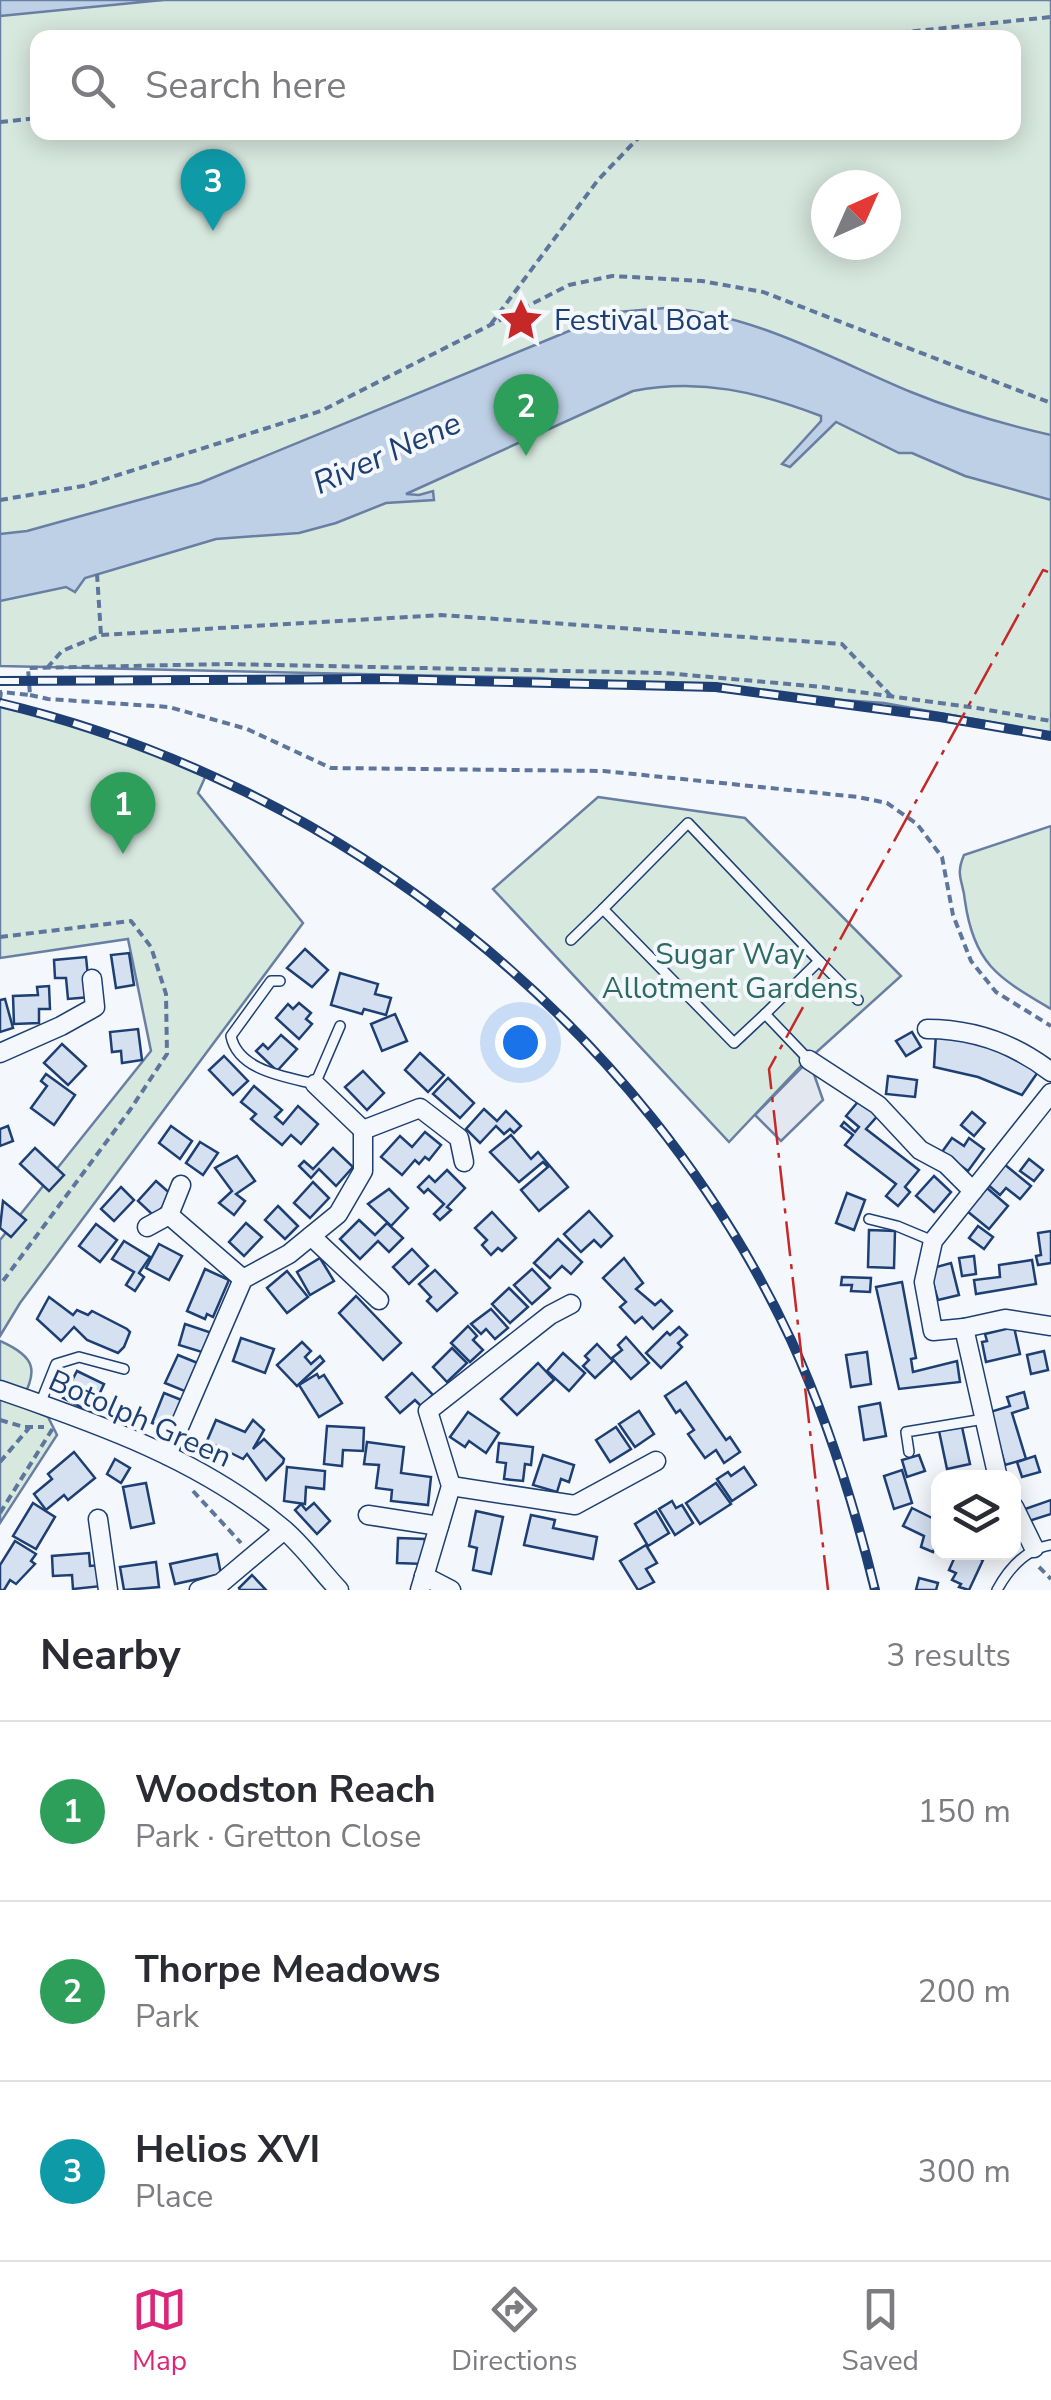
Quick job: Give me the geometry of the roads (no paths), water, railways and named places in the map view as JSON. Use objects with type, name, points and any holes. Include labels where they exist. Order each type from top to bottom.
[{"type":"street","points":[[0,1053],[95,1007],[92,980]]},
{"type":"street","points":[[927,1029],[958,1029],[994,1040],[1034,1059],[1051,1072]]},
{"type":"street","points":[[809,1060],[878,1105],[920,1150],[946,1164],[973,1191]]},
{"type":"street","points":[[167,1455],[243,1279],[289,1254],[338,1214],[363,1171],[363,1130],[315,1084]]},
{"type":"street","points":[[1049,1322],[1005,1319],[932,1332],[924,1282],[933,1241],[1051,1093]]},
{"type":"street","points":[[363,1130],[420,1108],[459,1138],[464,1162]]},
{"type":"street","points":[[148,1227],[169,1215],[181,1185]]},
{"type":"street","points":[[169,1215],[243,1279]]},
{"type":"street","points":[[311,1236],[379,1300]]},
{"type":"street","points":[[451,1590],[422,1583],[451,1486],[428,1411],[550,1315],[572,1304]]},
{"type":"street","points":[[964,1328],[992,1470]]},
{"type":"street","name":"Botolph Green","points":[[0,1390],[167,1455],[220,1482],[284,1530],[339,1590]]},
{"type":"street","points":[[451,1486],[574,1505],[656,1461]]},
{"type":"street","points":[[368,1515],[439,1526]]},
{"type":"street","points":[[1021,1516],[1043,1546]]},
{"type":"street","points":[[98,1519],[108,1590]]},
{"type":"street","points":[[199,1590],[221,1583],[284,1530]]},
{"type":"lane","points":[[570,940],[688,824],[858,1000]]},
{"type":"lane","points":[[603,908],[734,1044],[819,961]]},
{"type":"lane","points":[[280,981],[272,981],[262,990],[231,1036],[233,1044],[263,1071],[315,1084],[340,1026]]},
{"type":"lane","points":[[765,1014],[809,1060]]},
{"type":"lane","points":[[869,1219],[933,1241]]},
{"type":"lane","points":[[40,1404],[56,1364],[78,1357],[124,1368]]},
{"type":"lane","points":[[909,1452],[906,1432],[984,1419]]},
{"type":"lane","points":[[997,1590],[1006,1574],[1043,1546]]},
{"type":"water","points":[[0,0],[163,0],[0,16]]},
{"type":"water","name":"River Nene","points":[[665,308],[760,328],[928,399],[1051,435],[1051,500],[965,476],[912,453],[899,453],[836,422],[790,467],[782,464],[821,421],[821,416],[752,394],[706,387],[658,387],[633,391],[406,494],[433,491],[434,500],[386,503],[299,533],[216,539],[85,578],[75,592],[66,587],[0,601],[0,534],[27,531],[200,483],[586,324],[618,312]]},
{"type":"railway","points":[[0,681],[385,679],[716,687],[1051,736]]},
{"type":"railway","points":[[0,703],[125,740],[245,792],[360,856],[467,933],[565,1021],[652,1118],[728,1225],[791,1340],[839,1463],[875,1590]]},
{"type":"place","name":"Helios XVI","points":[[213,231]]},
{"type":"place","name":"Festival Boat","points":[[521,320]]},
{"type":"place","name":"Thorpe Meadows","points":[[526,456]]},
{"type":"place","name":"Woodston Reach","points":[[123,854]]},
{"type":"park label","name":"Sugar Way Allotment Gardens","points":[[730,971]]}]
